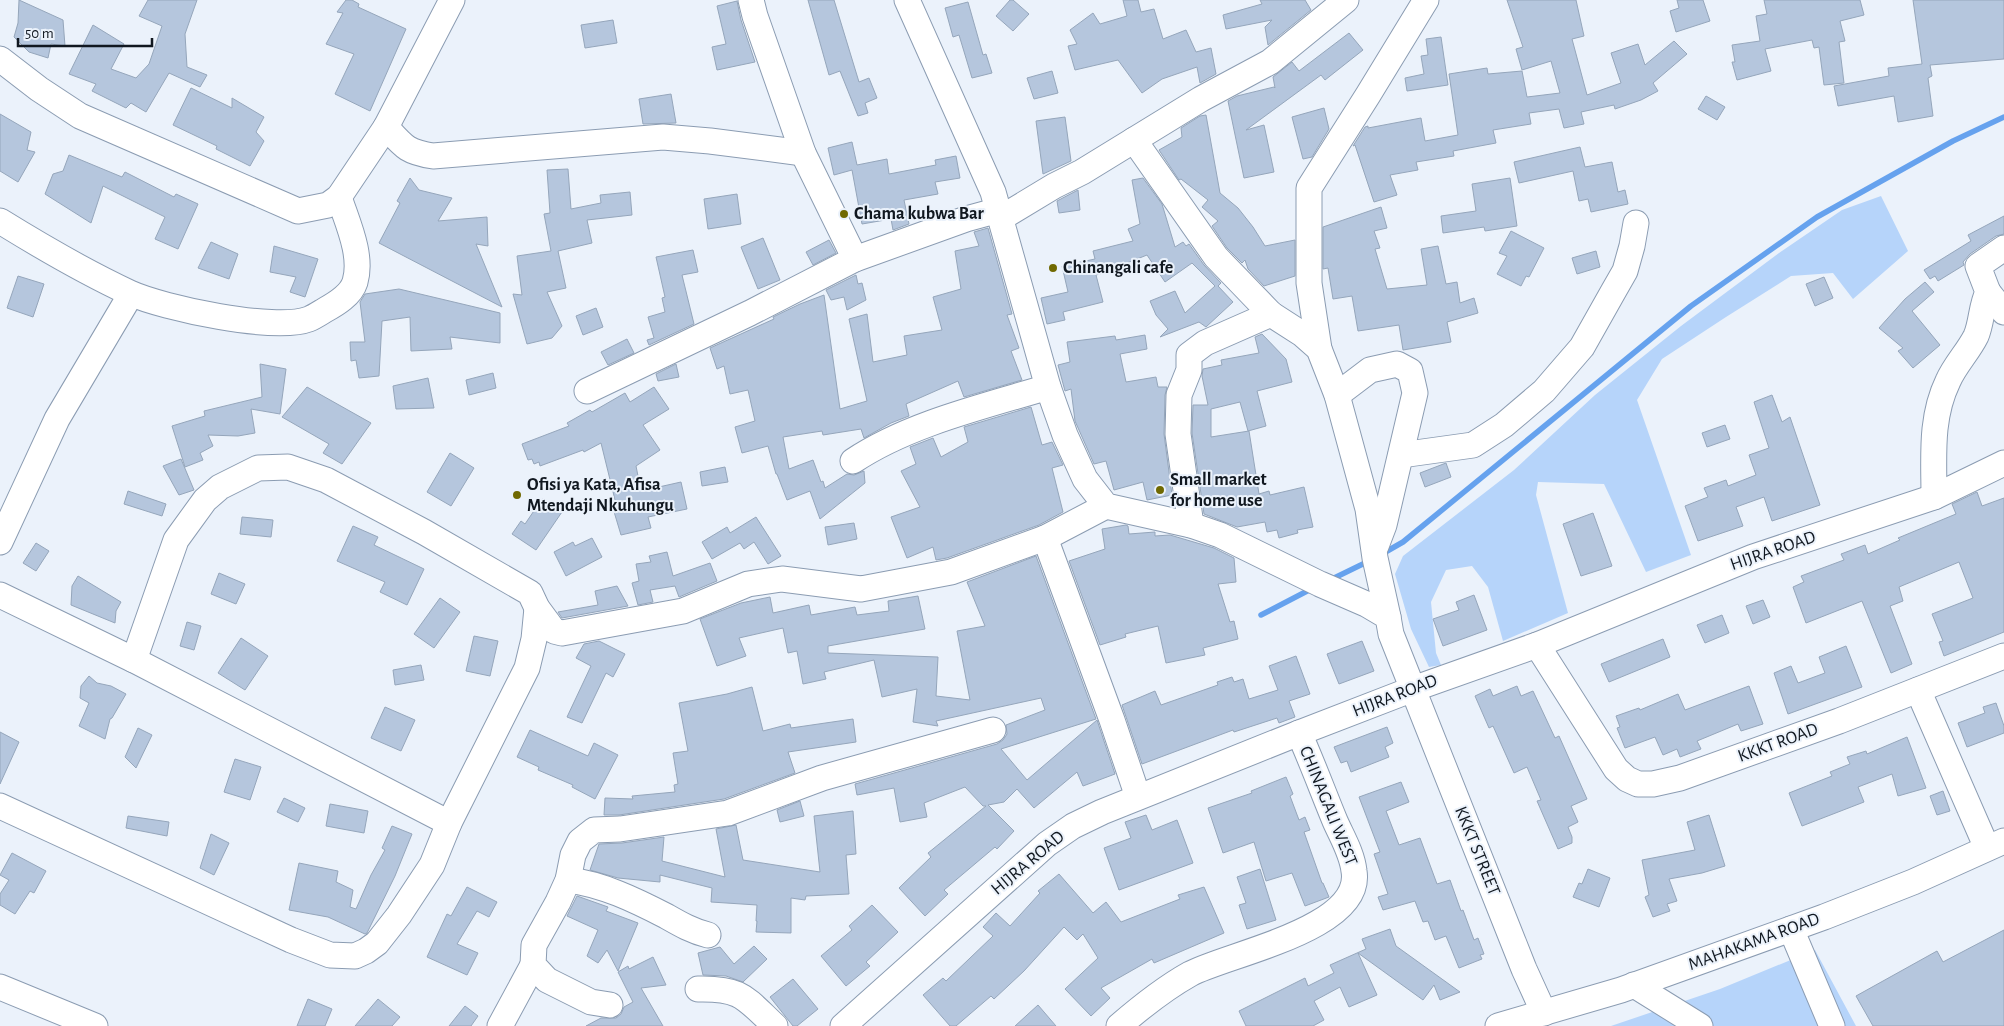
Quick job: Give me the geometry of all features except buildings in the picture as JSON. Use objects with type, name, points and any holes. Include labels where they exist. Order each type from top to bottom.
[{"type":"street","points":[[0,59],[38,89],[80,116],[298,211],[328,206],[339,197],[386,127],[452,0]]},
{"type":"street","points":[[751,0],[803,153],[855,259]]},
{"type":"street","points":[[907,0],[993,192],[1048,387],[1065,435],[1085,479],[1106,506],[1190,525],[1220,535],[1320,584],[1366,604],[1388,618]]},
{"type":"street","points":[[587,391],[742,317],[855,259],[958,222],[1000,214],[1134,140],[1201,99],[1270,62],[1346,0]]},
{"type":"street","name":"KKKT STREET","points":[[1426,0],[1309,188],[1309,283],[1319,349],[1337,395],[1368,509],[1390,634],[1524,969],[1544,1013]]},
{"type":"street","points":[[386,127],[400,143],[414,153],[433,156],[664,137],[803,153]]},
{"type":"street","points":[[1134,140],[1216,257],[1271,314],[1302,334],[1319,349]]},
{"type":"street","points":[[0,221],[131,294],[181,309],[248,321],[282,323],[308,320],[341,301],[355,282],[357,259],[339,197]]},
{"type":"street","points":[[1401,455],[1473,445],[1504,426],[1544,391],[1582,347],[1613,292],[1627,263],[1636,224]]},
{"type":"street","points":[[2004,248],[1978,266],[1988,292],[2004,312]]},
{"type":"street","points":[[1934,497],[1934,420],[1939,401],[1959,361],[1976,336],[1988,292]]},
{"type":"street","points":[[0,542],[57,419],[131,294]]},
{"type":"street","points":[[1190,525],[1178,434],[1179,396],[1189,370],[1188,355],[1205,343],[1271,314]]},
{"type":"street","points":[[1337,395],[1370,370],[1397,364],[1410,371],[1415,393],[1384,525],[1374,551]]},
{"type":"street","points":[[853,461],[874,447],[911,431],[1048,387]]},
{"type":"street","name":"HIJRA ROAD","points":[[843,1026],[1047,844],[1073,826],[1138,797],[1299,733],[1413,689],[1537,645],[1753,557],[1934,497],[2004,464]]},
{"type":"street","points":[[134,660],[176,540],[205,500],[220,486],[258,468],[288,467],[326,480],[424,532],[530,593],[537,608],[554,631],[562,633],[683,611],[748,584],[782,579],[861,589],[951,572],[1044,538],[1106,506]]},
{"type":"street","points":[[1044,538],[1112,720],[1138,797]]},
{"type":"street","points":[[0,596],[134,660],[449,823]]},
{"type":"street","points":[[0,806],[291,940],[330,955],[355,956],[377,943],[399,915],[432,865],[449,823],[527,668],[534,639],[537,608]]},
{"type":"street","name":"KKKT ROAD","points":[[1537,645],[1616,769],[1627,779],[1638,784],[1653,784],[1680,778],[1839,722],[2004,656]]},
{"type":"street","points":[[1918,690],[1995,845]]},
{"type":"street","points":[[500,1026],[532,965],[534,945],[568,880],[573,855],[580,841],[594,830],[620,829],[728,813],[822,778],[993,730]]},
{"type":"street","name":"CHINAGALI WEST","points":[[1119,1026],[1140,1008],[1191,974],[1289,937],[1322,920],[1342,906],[1352,891],[1355,872],[1348,849],[1299,733]]},
{"type":"street","name":"MAHAKAMA ROAD","points":[[1498,1026],[1634,985],[1791,929],[1913,882],[1995,845]]},
{"type":"street","points":[[568,880],[596,885],[656,912],[692,931],[708,935]]},
{"type":"street","points":[[1791,929],[1832,1026]]},
{"type":"street","points":[[532,965],[547,980],[591,1002],[610,1005]]},
{"type":"street","points":[[1634,985],[1700,1026]]},
{"type":"street","points":[[0,987],[95,1026]]},
{"type":"street","points":[[698,989],[732,991],[744,997],[775,1026]]},
{"type":"shaded area","points":[[1881,196],[1908,251],[1853,299],[1833,273],[1791,276],[1662,359],[1637,400],[1691,555],[1646,572],[1604,484],[1538,482],[1536,495],[1568,613],[1503,641],[1488,587],[1472,566],[1446,570],[1431,602],[1436,653],[1441,665],[1429,667],[1411,629],[1395,574],[1403,556],[1514,470],[1595,395],[1681,326],[1779,253],[1842,210]]},
{"type":"shaded area","points":[[1815,950],[1856,1026],[1611,1026],[1720,989]]},
{"type":"waterway","points":[[1382,554],[1403,542],[1691,306],[1817,217],[1953,141],[2004,117]]},
{"type":"waterway","points":[[1330,580],[1369,561]]},
{"type":"waterway","points":[[1261,615],[1313,588]]},
{"type":"place","name":"Chama kubwa Bar","points":[[844,214]]},
{"type":"place","name":"Chinangali cafe","points":[[1053,268]]},
{"type":"place","name":"Small market for home use","points":[[1160,490]]},
{"type":"place","name":"Ofisi ya Kata, Afisa Mtendaji Nkuhungu","points":[[517,495]]}]
